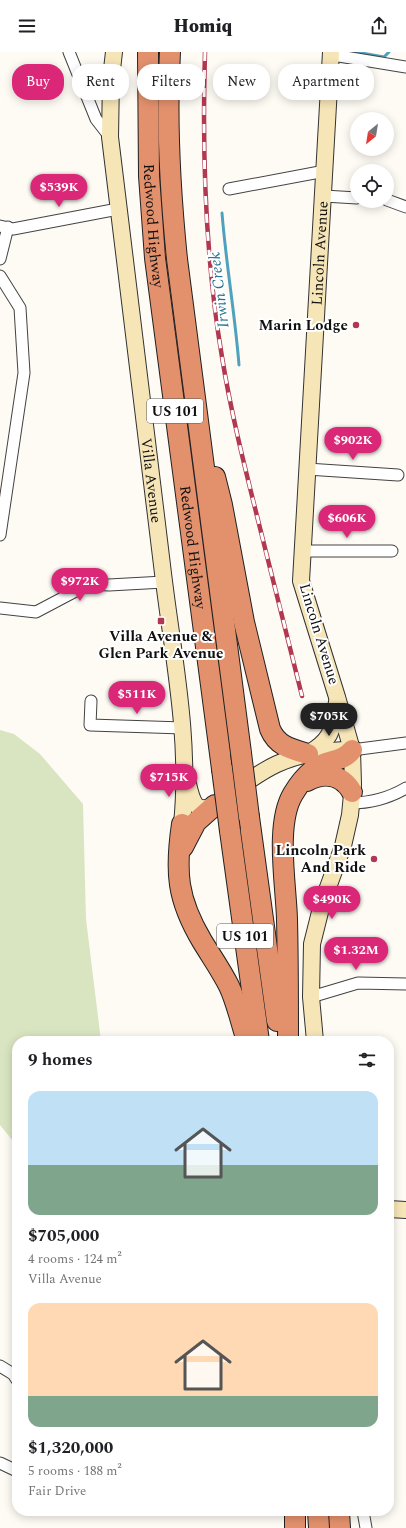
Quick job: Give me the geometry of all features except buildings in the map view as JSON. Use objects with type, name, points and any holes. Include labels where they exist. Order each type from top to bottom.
[{"type":"highway","name":"Redwood Highway","points":[[148,52],[148,176],[154,251],[258,1036]]},
{"type":"highway","name":"Redwood Highway","points":[[170,52],[169,136],[173,218],[194,400],[279,1036]]},
{"type":"highway","points":[[194,400],[221,499],[244,622],[270,729],[274,738],[281,744],[308,754]]},
{"type":"highway","points":[[288,1036],[287,920],[283,832],[284,818],[288,805],[298,787],[307,776],[326,763],[344,757],[352,750]]},
{"type":"highway","points":[[298,787],[314,777],[328,775],[341,780],[348,785],[352,798]]},
{"type":"highway","points":[[178,858],[196,822],[215,804]]},
{"type":"highway","points":[[182,824],[178,858],[180,889],[186,910],[197,933],[230,988],[245,1036]]},
{"type":"highway","points":[[295,1516],[295,1528]]},
{"type":"highway","points":[[318,1516],[319,1528]]},
{"type":"highway","points":[[339,1516],[340,1528]]},
{"type":"main road","name":"Villa Avenue","points":[[114,52],[111,78],[110,137],[183,728],[185,775],[182,824]]},
{"type":"main road","name":"Lincoln Avenue","points":[[314,1036],[311,997],[312,944],[322,904],[343,846],[352,798],[352,750],[301,581],[326,171],[331,52]]},
{"type":"main road","points":[[308,754],[321,745],[329,735],[332,727],[337,697]]},
{"type":"main road","name":"Villa Avenue","points":[[185,775],[194,804],[203,809],[215,804],[270,768],[290,759],[308,754],[352,750]]},
{"type":"main road","points":[[394,1209],[406,1210]]},
{"type":"street","points":[[69,52],[96,119],[110,137]]},
{"type":"street","points":[[331,52],[339,56],[406,67]]},
{"type":"street","points":[[229,190],[326,171]]},
{"type":"street","points":[[324,196],[350,198]]},
{"type":"street","points":[[394,203],[406,207]]},
{"type":"street","points":[[0,259],[4,226],[13,229],[118,209]]},
{"type":"street","points":[[0,276],[20,308],[24,373],[0,535]]},
{"type":"street","points":[[307,469],[398,476]]},
{"type":"street","points":[[302,551],[392,551]]},
{"type":"street","points":[[0,608],[36,612],[89,584],[109,585],[164,582]]},
{"type":"street","points":[[91,701],[90,725],[183,728]]},
{"type":"street","points":[[352,750],[406,743]]},
{"type":"street","points":[[352,798],[368,802],[380,800],[406,788]]},
{"type":"street","points":[[311,997],[358,983],[406,984]]},
{"type":"street","points":[[0,1366],[12,1373]]},
{"type":"street","points":[[0,1464],[12,1469]]},
{"type":"street","points":[[364,1516],[366,1528]]},
{"type":"green space","points":[[0,730],[14,734],[40,754],[83,804],[86,919],[100,1036],[12,1036],[12,1140],[0,1125]]},
{"type":"waterway","points":[[356,52],[384,57],[389,52]]},
{"type":"waterway","name":"Irwin Creek","points":[[222,213],[239,365]]},
{"type":"railway","points":[[205,52],[204,128],[206,205],[208,243],[216,319],[239,440],[302,696]]},
{"type":"place","name":"Marin Lodge","points":[[356,325]]},
{"type":"place","name":"Villa Avenue & Glen Park Avenue","points":[[161,621]]},
{"type":"place","name":"Lincoln Park And Ride","points":[[374,859]]}]
